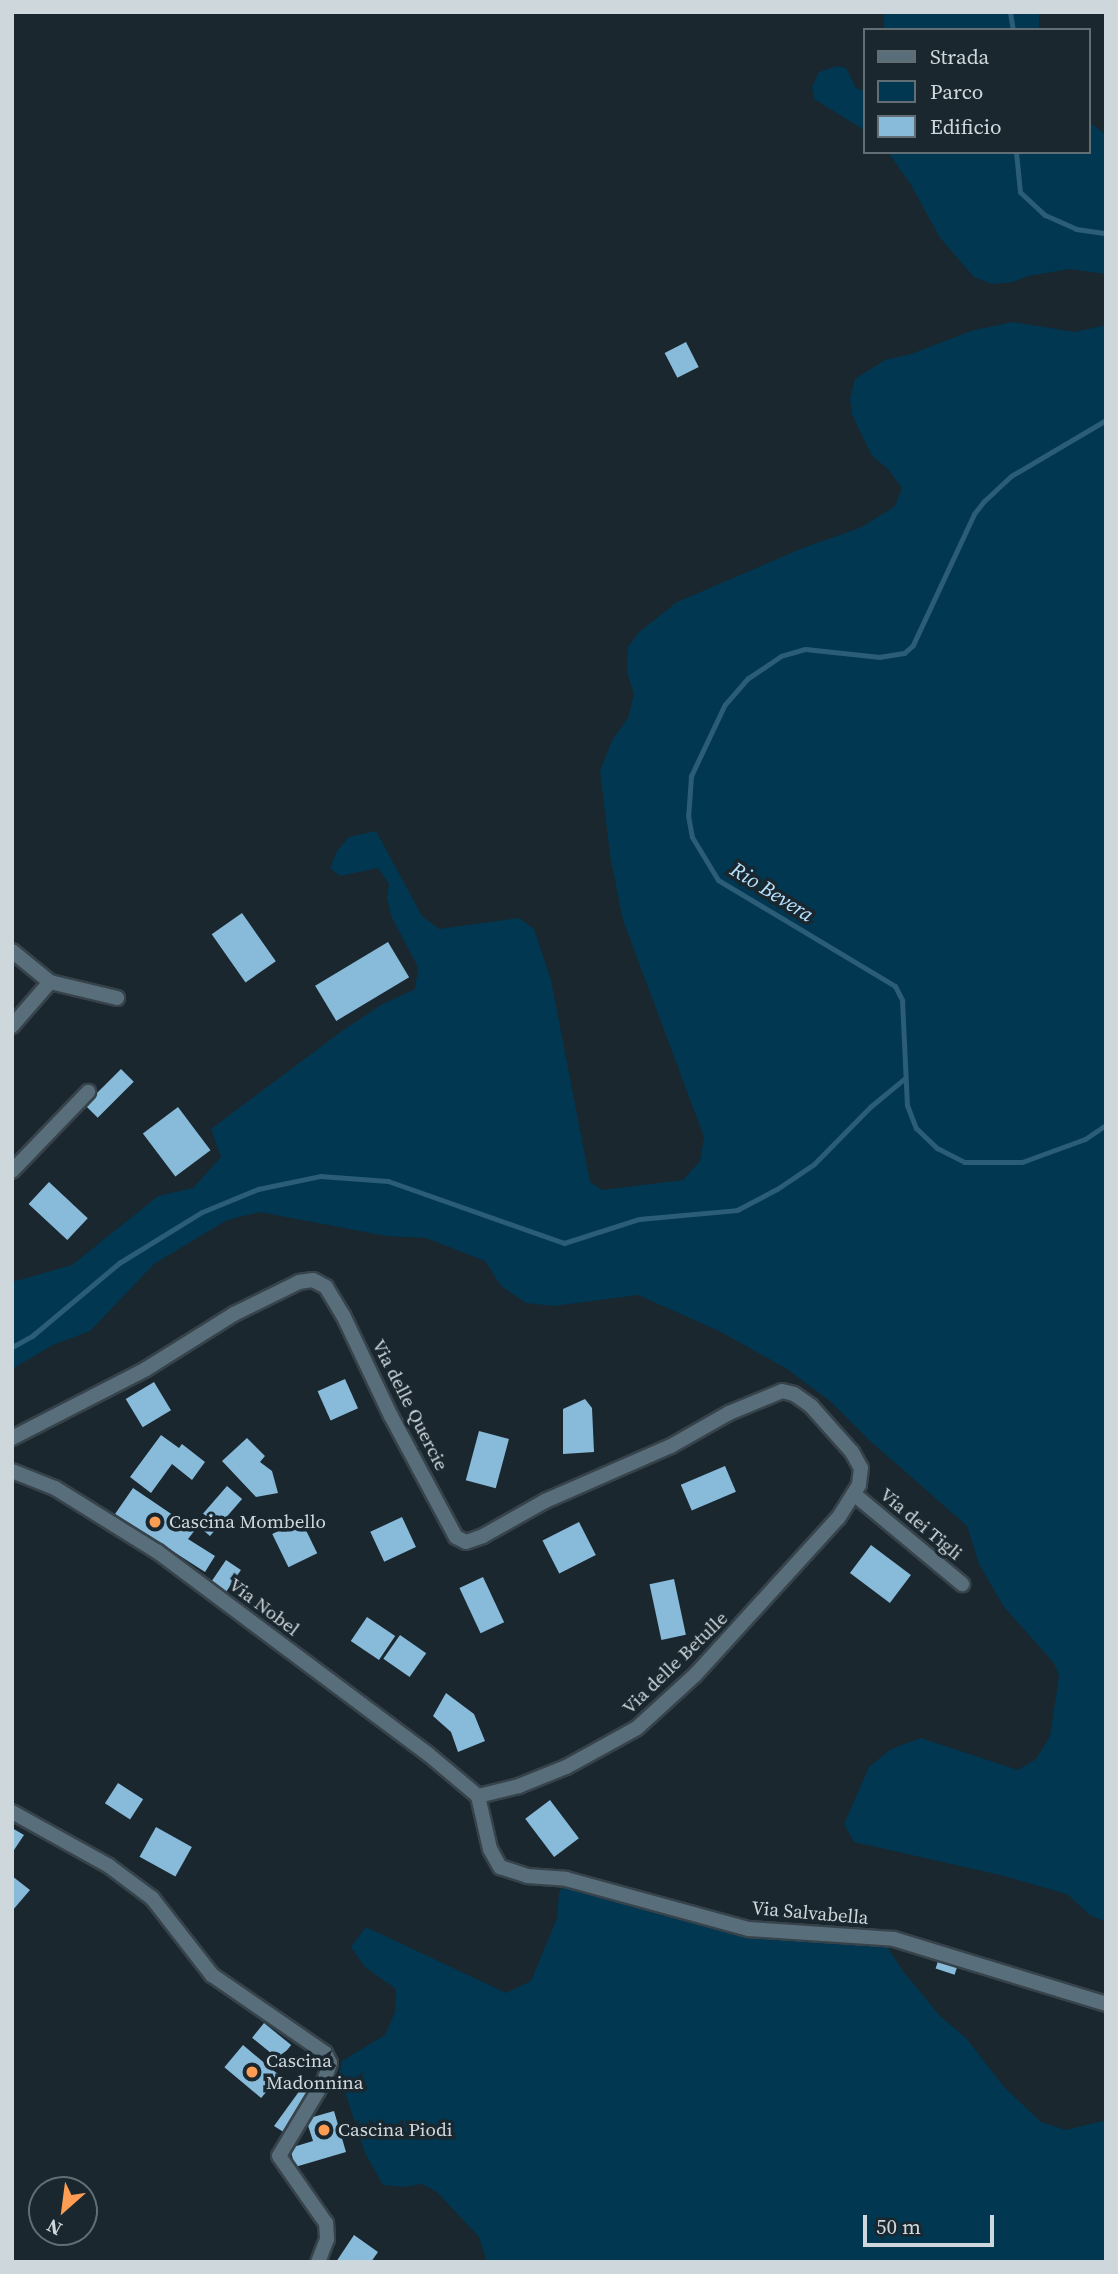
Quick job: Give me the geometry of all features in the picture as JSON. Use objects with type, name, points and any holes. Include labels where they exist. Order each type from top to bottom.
[{"type":"street","points":[[12,951],[50,982],[117,998]]},
{"type":"street","points":[[12,1026],[50,982]]},
{"type":"street","points":[[12,1171],[88,1092]]},
{"type":"street","name":"Via delle Quercie","points":[[12,1438],[146,1369],[234,1314],[299,1282],[313,1280],[326,1287],[343,1315],[391,1416],[456,1537],[466,1542],[483,1536],[545,1501],[671,1446],[729,1413],[782,1391],[794,1394],[810,1406],[852,1452],[862,1468],[859,1486],[854,1494]]},
{"type":"street","name":"Via Nobel","points":[[12,1471],[55,1488],[158,1552],[428,1754],[478,1796]]},
{"type":"street","name":"Via dei Tigli","points":[[854,1494],[962,1584]]},
{"type":"street","name":"Via delle Betulle","points":[[478,1796],[519,1786],[566,1768],[637,1728],[714,1655],[838,1518],[854,1494]]},
{"type":"street","name":"Via Salvabella","points":[[478,1796],[490,1849],[500,1867],[527,1876],[566,1879],[749,1929],[894,1938],[1106,2004]]},
{"type":"street","points":[[12,1812],[109,1867],[152,1898],[212,1976],[325,2053],[330,2063],[324,2081],[279,2156],[326,2223],[327,2239],[318,2262]]},
{"type":"green space","points":[[884,12],[1039,12],[1039,28],[884,28]]},
{"type":"green space","points":[[837,66],[846,68],[856,88],[862,90],[862,129],[814,99],[812,87],[819,72]]},
{"type":"green space","points":[[1090,123],[1106,135],[1106,274],[1070,269],[992,284],[974,277],[940,238],[911,185],[889,154],[1090,154]]},
{"type":"green space","points":[[1013,322],[1075,332],[1106,325],[1106,1922],[1090,1915],[1067,1894],[1000,1875],[854,1842],[844,1824],[869,1767],[891,1749],[921,1738],[1018,1770],[1036,1759],[1050,1736],[1059,1676],[1054,1663],[1004,1607],[979,1564],[967,1526],[868,1439],[830,1401],[787,1369],[719,1331],[638,1295],[554,1306],[526,1303],[501,1286],[485,1261],[426,1238],[386,1236],[260,1212],[227,1220],[154,1264],[90,1331],[53,1345],[12,1369],[12,1282],[72,1265],[158,1196],[193,1188],[221,1157],[211,1129],[342,1031],[381,1005],[415,989],[418,967],[392,918],[387,898],[389,884],[378,868],[340,876],[330,868],[337,851],[349,837],[376,831],[422,916],[439,929],[519,918],[534,929],[551,980],[590,1182],[602,1190],[683,1180],[700,1161],[704,1137],[623,920],[610,855],[600,771],[612,740],[628,718],[634,694],[627,672],[628,647],[639,632],[677,602],[803,548],[862,527],[895,506],[902,488],[888,469],[872,456],[852,415],[850,399],[855,379],[885,360],[911,354],[974,330]]},
{"type":"green space","points":[[566,1879],[749,1929],[881,1938],[903,1971],[940,2016],[966,2038],[1004,2087],[1041,2122],[1066,2130],[1106,2120],[1106,2262],[487,2262],[479,2237],[437,2192],[422,2184],[404,2187],[383,2185],[365,2153],[339,2074],[342,2061],[385,2035],[395,2012],[396,1989],[365,1967],[351,1947],[366,1927],[506,1993],[531,1981],[557,1918],[559,1893]]},
{"type":"building","points":[[686,342],[699,367],[677,378],[665,353]]},
{"type":"building","points":[[242,913],[276,961],[246,983],[212,934]]},
{"type":"building","points":[[388,942],[409,977],[336,1021],[315,986]]},
{"type":"building","points":[[121,1069],[134,1082],[98,1118],[85,1105]]},
{"type":"building","points":[[178,1107],[210,1150],[175,1177],[143,1133]]},
{"type":"building","points":[[49,1182],[88,1218],[67,1240],[29,1204]]},
{"type":"building","points":[[345,1379],[358,1408],[331,1420],[318,1391]]},
{"type":"building","points":[[154,1382],[171,1410],[143,1427],[126,1399]]},
{"type":"building","points":[[585,1399],[592,1408],[594,1452],[563,1454],[563,1409]]},
{"type":"building","points":[[479,1431],[509,1439],[496,1488],[466,1480]]},
{"type":"building","points":[[161,1435],[179,1448],[182,1444],[205,1462],[192,1480],[172,1464],[151,1493],[130,1477]]},
{"type":"building","points":[[247,1438],[265,1456],[260,1462],[272,1471],[278,1493],[256,1497],[222,1461]]},
{"type":"building","points":[[725,1466],[736,1492],[692,1511],[681,1485]]},
{"type":"building","points":[[227,1486],[242,1499],[210,1536],[195,1523]]},
{"type":"building","name":"Cascina Mombello","points":[[133,1488],[195,1530],[188,1539],[215,1556],[205,1572],[115,1514]]},
{"type":"building","points":[[402,1517],[416,1547],[384,1562],[370,1532]]},
{"type":"building","points":[[301,1520],[317,1553],[288,1567],[272,1534]]},
{"type":"building","points":[[579,1522],[596,1555],[559,1574],[542,1541]]},
{"type":"building","points":[[871,1545],[911,1575],[890,1603],[850,1573]]},
{"type":"building","points":[[226,1560],[241,1570],[226,1592],[211,1582]]},
{"type":"building","points":[[483,1577],[504,1622],[481,1633],[459,1588]]},
{"type":"building","points":[[674,1579],[686,1635],[661,1640],[650,1584]]},
{"type":"building","points":[[367,1617],[395,1636],[379,1660],[351,1641]]},
{"type":"building","points":[[400,1635],[426,1653],[410,1677],[383,1659]]},
{"type":"building","points":[[446,1693],[474,1714],[485,1741],[458,1752],[451,1732],[433,1716]]},
{"type":"building","points":[[118,1783],[143,1799],[130,1819],[105,1803]]},
{"type":"building","points":[[550,1800],[579,1838],[554,1857],[525,1819]]},
{"type":"building","points":[[156,1827],[192,1847],[175,1877],[140,1857]]},
{"type":"building","points":[[12,1828],[24,1835],[12,1853]]},
{"type":"building","points":[[12,1876],[30,1890],[12,1911]]},
{"type":"building","points":[[939,1958],[958,1964],[955,1975],[936,1968]]},
{"type":"building","points":[[264,2023],[291,2045],[279,2060],[252,2038]]},
{"type":"building","name":"Cascina Madonnina","points":[[243,2045],[280,2076],[261,2098],[224,2067]]},
{"type":"building","points":[[303,2086],[312,2092],[285,2133],[274,2126]]},
{"type":"building","name":"Cascina Piodi","points":[[334,2111],[346,2152],[295,2167],[290,2148],[313,2141],[306,2119]]},
{"type":"building","points":[[354,2235],[378,2252],[371,2262],[336,2262]]},
{"type":"waterway","name":"Rio Bevera","points":[[1010,12],[1013,28]]},
{"type":"waterway","name":"Rio Bevera","points":[[1016,154],[1020,192],[1045,215],[1076,229],[1106,233]]},
{"type":"waterway","name":"Rio Bevera","points":[[1106,420],[1011,476],[984,501],[974,514],[913,645],[904,653],[880,657],[805,649],[781,656],[748,678],[725,704],[691,776],[688,815],[692,837],[718,880],[895,986],[902,1000],[907,1105],[916,1128],[937,1148],[964,1162],[1022,1162],[1085,1139],[1106,1125]]},
{"type":"waterway","points":[[12,1347],[32,1336],[119,1263],[202,1212],[258,1189],[320,1176],[388,1181],[564,1243],[639,1219],[737,1210],[777,1189],[814,1164],[870,1107],[905,1078]]},
{"type":"place","name":"Cascina Mombello","points":[[155,1522]]},
{"type":"place","name":"Cascina Madonnina","points":[[252,2072]]},
{"type":"place","name":"Cascina Piodi","points":[[324,2130]]}]
